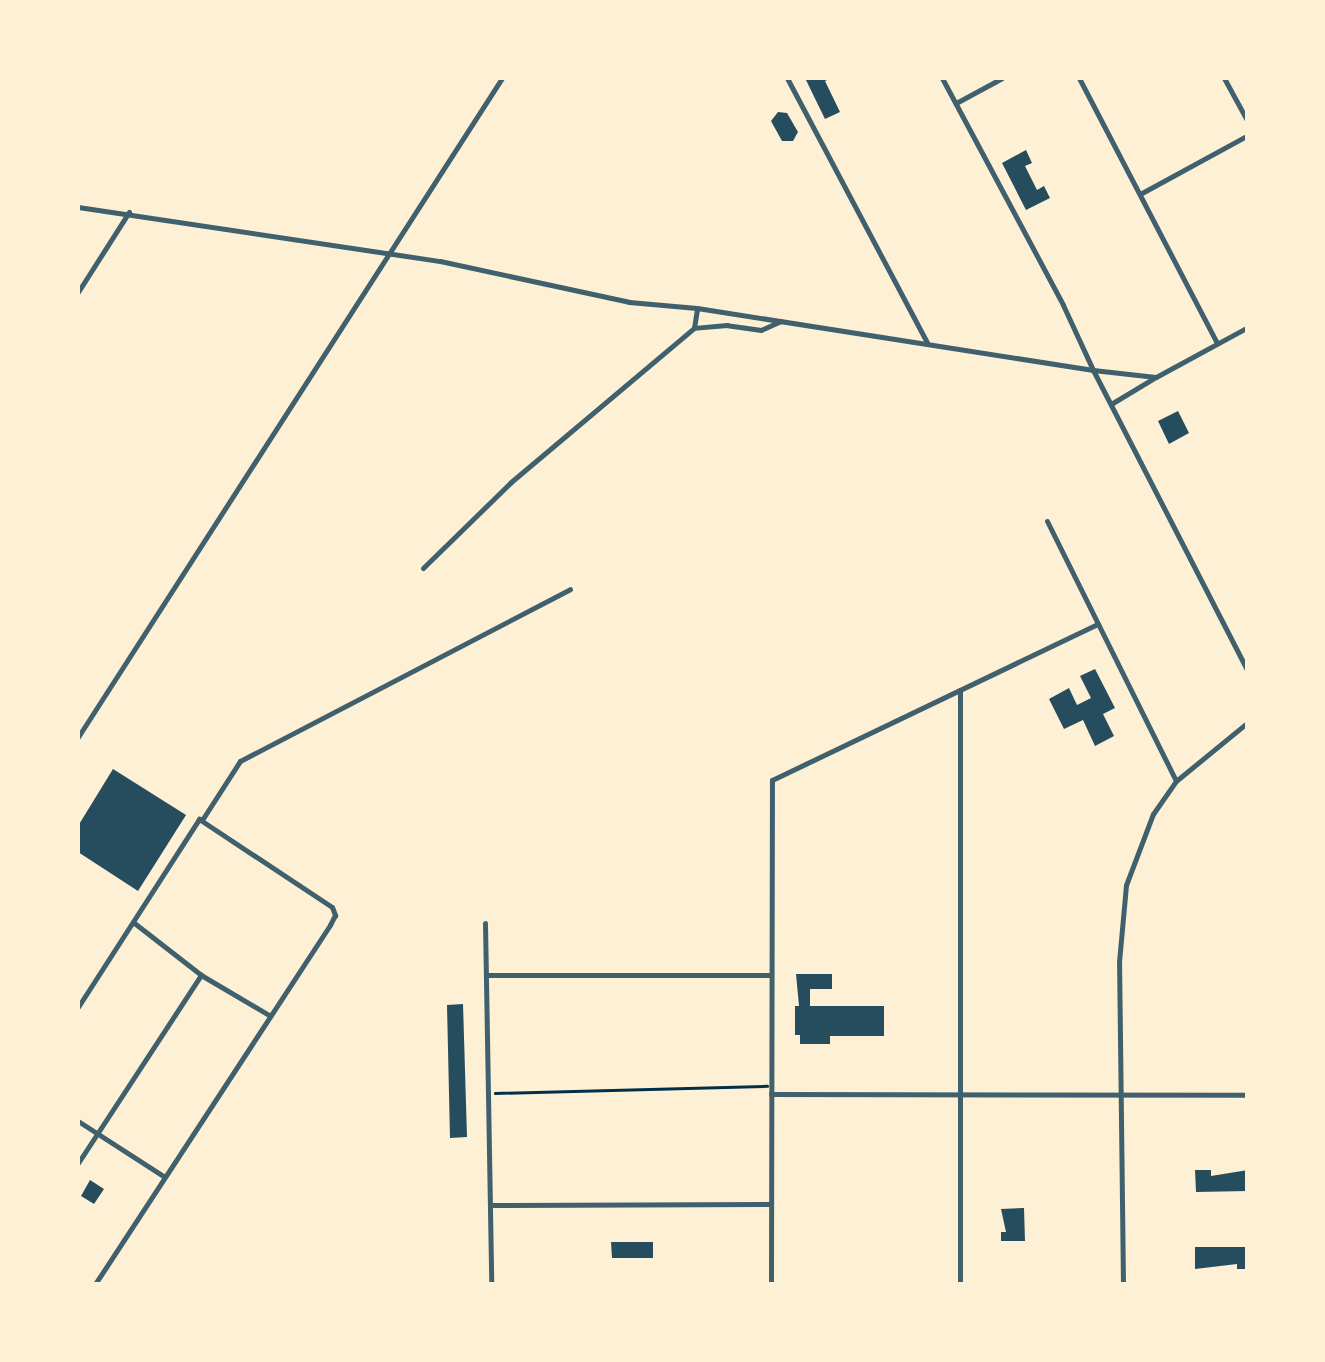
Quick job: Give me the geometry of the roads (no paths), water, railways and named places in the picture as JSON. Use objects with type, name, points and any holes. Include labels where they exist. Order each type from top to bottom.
[{"type":"street","points":[[78,737],[502,78]]},
{"type":"street","points":[[787,78],[926,342]]},
{"type":"street","points":[[942,78],[1248,672]]},
{"type":"street","points":[[956,103],[1002,78]]},
{"type":"street","points":[[1079,78],[1217,342]]},
{"type":"street","points":[[1224,78],[1248,122]]},
{"type":"street","points":[[1140,194],[1248,135]]},
{"type":"street","points":[[78,207],[498,271],[629,302],[697,308],[1156,377]]},
{"type":"street","points":[[78,292],[129,212]]},
{"type":"street","points":[[694,328],[697,308]]},
{"type":"street","points":[[423,568],[524,471],[694,328],[727,325],[761,330],[781,322]]},
{"type":"street","points":[[1111,404],[1248,327]]},
{"type":"street","points":[[1048,521],[1176,782]]},
{"type":"street","points":[[202,820],[240,761],[570,589]]},
{"type":"street","points":[[771,1284],[772,780],[1098,624]]},
{"type":"street","points":[[960,690],[960,1284]]},
{"type":"street","points":[[1122,1284],[1119,922],[1126,885],[1153,814],[1176,782],[1248,722]]},
{"type":"street","points":[[78,1007],[198,819],[332,907],[335,915],[95,1284]]},
{"type":"street","points":[[133,922],[201,975],[269,1014]]},
{"type":"street","points":[[485,923],[491,1284]]},
{"type":"street","points":[[78,1163],[201,975]]},
{"type":"street","points":[[486,975],[772,975]]},
{"type":"street","points":[[771,1094],[1248,1094]]},
{"type":"street","points":[[78,1121],[165,1177]]},
{"type":"street","points":[[491,1205],[771,1204]]}]
